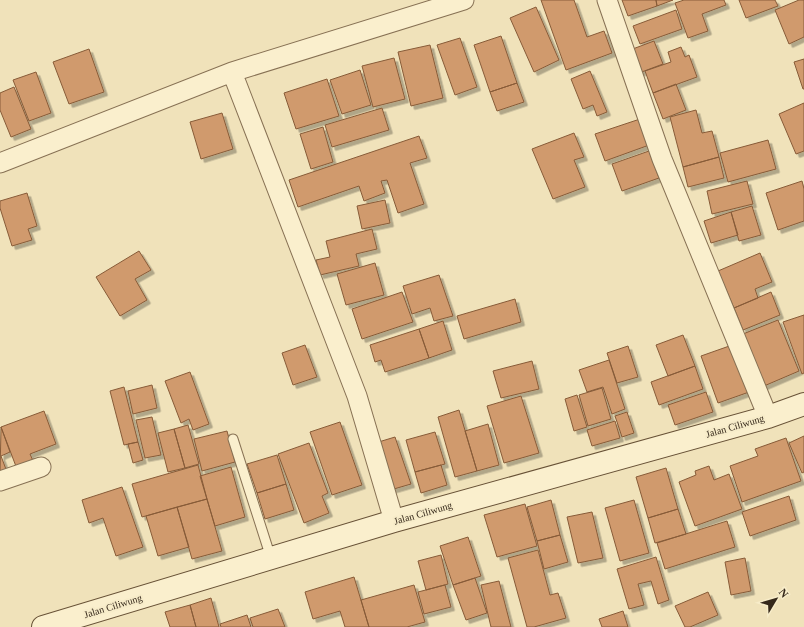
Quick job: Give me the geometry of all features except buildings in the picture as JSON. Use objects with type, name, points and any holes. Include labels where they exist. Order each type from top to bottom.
[{"type":"main road","name":"Jalan Ciliwung","points":[[43,627],[394,521],[768,417],[804,404]]},
{"type":"street","points":[[0,163],[232,72],[464,0]]},
{"type":"street","points":[[607,0],[662,159],[768,417]]},
{"type":"street","points":[[232,72],[357,396],[394,521]]},
{"type":"street","points":[[0,481],[41,467]]},
{"type":"lane","points":[[233,439],[271,558]]}]
